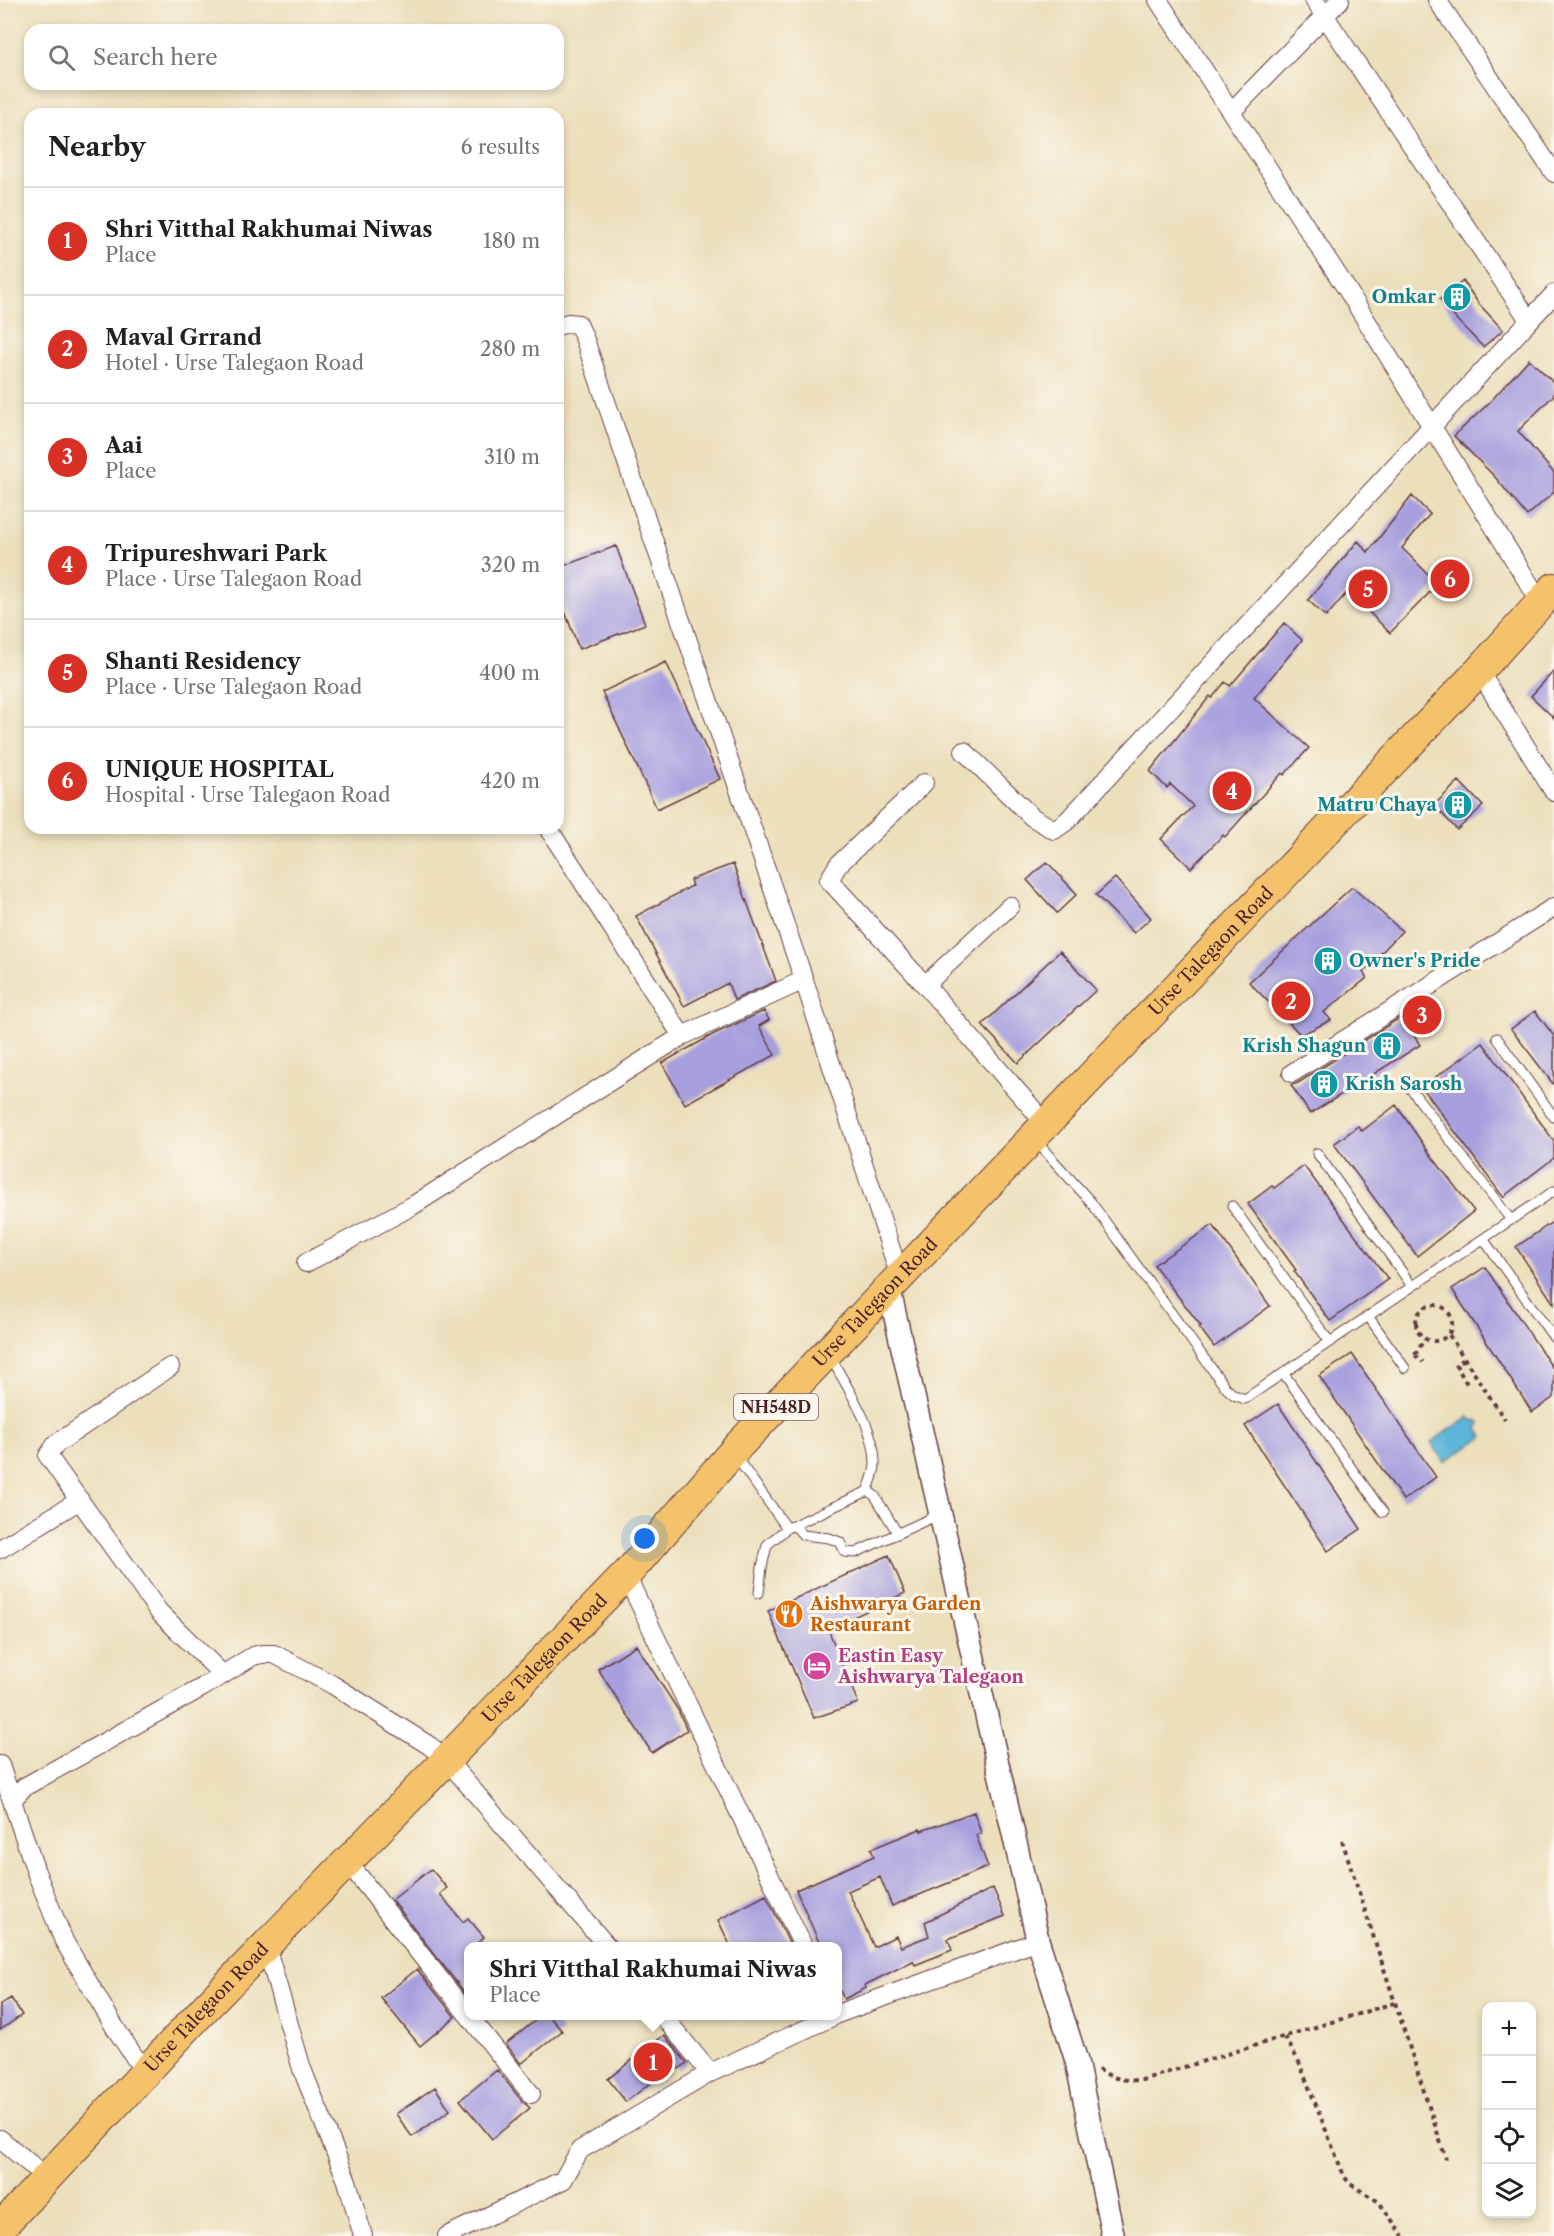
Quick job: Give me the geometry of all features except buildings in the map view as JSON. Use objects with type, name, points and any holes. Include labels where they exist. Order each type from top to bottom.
[{"type":"highway","name":"Urse Talegaon Road","points":[[0,2228],[266,1946],[626,1575],[732,1452],[1479,671],[1547,596]]},
{"type":"street","points":[[1158,0],[1348,291],[1431,427],[1547,596]]},
{"type":"street","points":[[1314,0],[1529,320]]},
{"type":"street","points":[[1231,112],[1340,0]]},
{"type":"street","points":[[1437,0],[1554,173]]},
{"type":"street","points":[[964,751],[1032,817],[1054,830],[1067,821],[1554,294]]},
{"type":"street","points":[[564,324],[578,324],[584,337],[804,980],[894,1283],[940,1514],[1038,1941],[1076,2059],[1113,2236]]},
{"type":"street","points":[[1479,671],[1554,792]]},
{"type":"street","points":[[924,783],[838,865],[829,880],[925,985],[1039,1130]]},
{"type":"street","points":[[552,834],[682,1036]]},
{"type":"street","points":[[925,985],[1010,906]]},
{"type":"street","points":[[1292,1073],[1554,907]]},
{"type":"street","points":[[306,1263],[412,1206],[682,1036],[804,980]]},
{"type":"street","points":[[170,1367],[56,1444],[48,1456],[159,1612],[223,1675]]},
{"type":"street","points":[[0,1549],[80,1500]]},
{"type":"street","points":[[626,1575],[800,1942]]},
{"type":"street","points":[[13,1799],[24,1787],[253,1656],[274,1654],[333,1684],[430,1746],[446,1759],[603,1942]]},
{"type":"street","points":[[0,1765],[36,1872],[64,1941],[114,2026],[145,2073]]},
{"type":"street","points":[[347,1862],[464,2009]]},
{"type":"street","points":[[842,2013],[1038,1941]]},
{"type":"street","points":[[266,1946],[302,2069],[347,2181],[363,2236]]},
{"type":"street","points":[[473,2020],[531,2094]]},
{"type":"street","points":[[666,2020],[710,2073]]},
{"type":"street","points":[[447,2236],[563,2180],[580,2150],[710,2073],[825,2020]]},
{"type":"street","points":[[0,2139],[47,2178]]},
{"type":"lane","points":[[1497,1038],[1554,1117]]},
{"type":"lane","points":[[1410,1088],[1510,1220]]},
{"type":"lane","points":[[1039,1130],[1225,1387],[1234,1395],[1245,1399],[1554,1191]]},
{"type":"lane","points":[[1317,1153],[1412,1286]]},
{"type":"lane","points":[[1232,1206],[1330,1342]]},
{"type":"lane","points":[[1484,1240],[1554,1338]]},
{"type":"lane","points":[[1368,1316],[1405,1368]]},
{"type":"lane","points":[[759,1593],[767,1545],[791,1526],[868,1491],[876,1467],[875,1447],[864,1420],[828,1352]]},
{"type":"lane","points":[[1284,1374],[1383,1512]]},
{"type":"lane","points":[[732,1452],[791,1526],[803,1535],[829,1538],[840,1542],[845,1552],[855,1553],[940,1514]]},
{"type":"lane","points":[[868,1491],[875,1496],[898,1534]]},
{"type":"path","points":[[1435,1304],[1448,1310],[1452,1316],[1452,1329],[1449,1335],[1437,1342],[1424,1339],[1419,1334],[1416,1321],[1423,1309],[1435,1304]]},
{"type":"path","points":[[1449,1335],[1505,1420]]},
{"type":"path","points":[[1415,1354],[1424,1339]]},
{"type":"path","points":[[1464,1359],[1456,1365],[1467,1384]]},
{"type":"path","points":[[1342,1840],[1446,2159]]},
{"type":"path","points":[[1076,2059],[1090,2064],[1110,2077],[1124,2081],[1142,2080],[1394,2003]]},
{"type":"path","points":[[1285,2037],[1299,2062],[1344,2176],[1350,2184],[1379,2202],[1403,2236]]},
{"type":"water","points":[[1469,1417],[1472,1421],[1480,1422],[1478,1429],[1483,1437],[1444,1462],[1431,1442]]},
{"type":"place","name":"Omkar","points":[[1457,297]]},
{"type":"place","name":"UNIQUE HOSPITAL","points":[[1450,579]]},
{"type":"place","name":"Shanti Residency","points":[[1368,589]]},
{"type":"place","name":"Tripureshwari Park","points":[[1232,791]]},
{"type":"place","name":"Matru Chaya","points":[[1458,805]]},
{"type":"place","name":"Owner's Pride","points":[[1328,961]]},
{"type":"place","name":"Maval Grrand","points":[[1291,1001]]},
{"type":"place","name":"Aai","points":[[1422,1015]]},
{"type":"place","name":"Krish Shagun","points":[[1387,1046]]},
{"type":"place","name":"Krish Sarosh","points":[[1324,1084]]},
{"type":"place","name":"Aishwarya Garden Restaurant","points":[[789,1614]]},
{"type":"place","name":"Eastin Easy Aishwarya Talegaon","points":[[817,1666]]},
{"type":"place","name":"Shri Vitthal Rakhumai Niwas","points":[[653,2062]]}]
